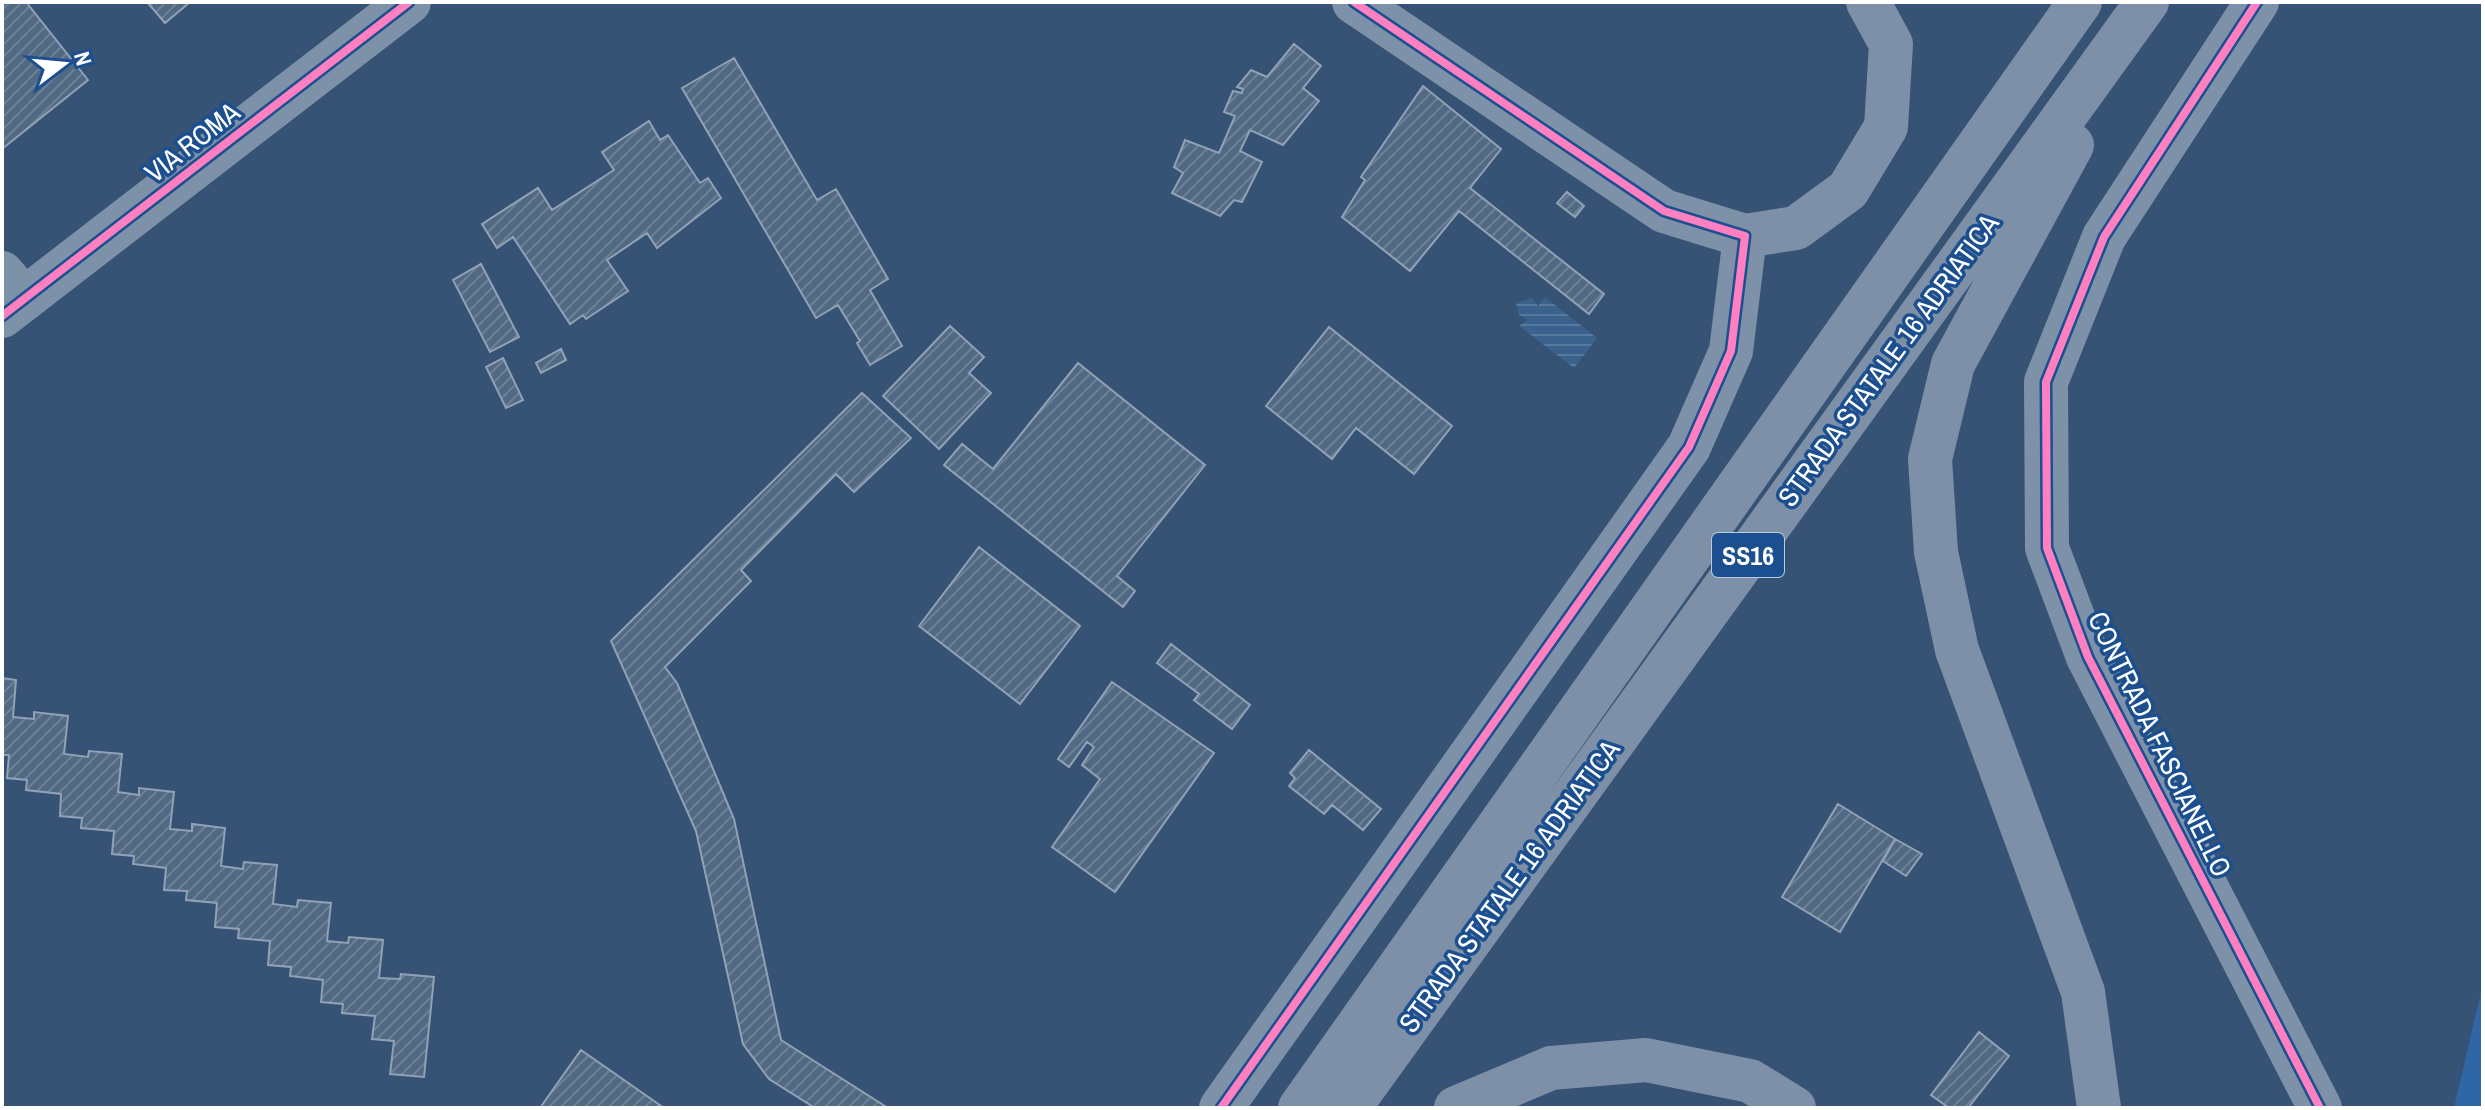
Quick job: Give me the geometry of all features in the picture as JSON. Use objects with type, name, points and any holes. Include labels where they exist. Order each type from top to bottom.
[{"type":"highway","points":[[1745,236],[1796,228],[1848,190],[1886,127],[1891,44],[1868,2]]},
{"type":"highway","name":"STRADA STATALE 16 ADRIATICA","points":[[1300,1108],[2080,2]]},
{"type":"highway","points":[[2099,1108],[2083,992],[1957,650],[1936,552],[1930,459],[1953,364],[2148,2]]},
{"type":"highway","name":"STRADA STATALE 16 ADRIATICA","points":[[1349,1108],[2148,2]]},
{"type":"highway","points":[[1456,1108],[1551,1068],[1646,1060],[1750,1081],[1794,1108]]},
{"type":"street","name":"VIA ROMA","points":[[9,296],[409,2]]},
{"type":"street","points":[[1221,1108],[1689,447],[1731,351],[1745,236],[1664,211],[1354,2]]},
{"type":"street","name":"CONTRADA FASCIANELLO","points":[[2257,2],[2104,237],[2046,382],[2047,548],[2088,657],[2320,1108]]},
{"type":"shaded area","points":[[1545,297],[1597,338],[1574,368],[1519,326],[1528,320],[1519,315],[1516,303],[1532,298],[1538,306]]},
{"type":"shaded area","points":[[2483,983],[2483,1108],[2454,1108]]},
{"type":"building","points":[[2,2],[26,2],[88,80],[2,149]]},
{"type":"building","points":[[147,2],[190,2],[165,23]]},
{"type":"building","points":[[1294,44],[1321,66],[1303,88],[1319,101],[1283,145],[1250,130],[1240,151],[1262,162],[1242,202],[1234,200],[1220,216],[1172,193],[1183,173],[1174,167],[1185,140],[1219,153],[1235,116],[1224,112],[1233,91],[1242,93],[1243,89],[1237,87],[1251,70],[1267,77]]},
{"type":"building","points":[[734,58],[817,200],[836,189],[888,279],[870,290],[902,346],[870,365],[857,343],[860,341],[838,305],[816,318],[682,88]]},
{"type":"building","points":[[1423,86],[1501,149],[1470,188],[1604,294],[1589,314],[1459,211],[1410,271],[1342,217],[1365,180],[1361,177]]},
{"type":"building","points":[[649,121],[660,140],[668,135],[700,183],[708,178],[721,198],[657,248],[647,233],[607,260],[628,291],[586,319],[583,315],[570,324],[513,237],[497,248],[482,224],[538,188],[552,210],[614,170],[602,152]]},
{"type":"building","points":[[1567,192],[1584,206],[1575,217],[1557,203]]},
{"type":"building","points":[[481,264],[519,337],[490,352],[453,280]]},
{"type":"building","points":[[950,326],[984,357],[969,373],[991,393],[939,449],[883,396]]},
{"type":"building","points":[[1329,327],[1452,426],[1414,474],[1356,428],[1332,459],[1266,406]]},
{"type":"building","points":[[561,349],[566,360],[541,373],[536,363]]},
{"type":"building","points":[[503,358],[523,400],[506,408],[486,367]]},
{"type":"building","points":[[1078,363],[1205,465],[1117,576],[1135,591],[1123,607],[944,465],[962,444],[993,469]]},
{"type":"building","points":[[862,393],[911,438],[854,492],[836,474],[741,570],[751,581],[665,667],[677,683],[734,819],[781,1040],[888,1108],[815,1108],[769,1079],[743,1044],[696,831],[611,641]]},
{"type":"building","points":[[979,547],[1080,626],[1020,704],[919,626]]},
{"type":"building","points":[[1171,644],[1250,705],[1232,729],[1194,700],[1199,694],[1157,663]]},
{"type":"building","points":[[2,678],[16,680],[13,717],[34,719],[34,712],[68,716],[64,754],[88,757],[89,751],[122,754],[118,792],[139,795],[139,788],[174,792],[170,829],[192,831],[192,824],[225,828],[221,866],[243,869],[244,862],[277,865],[273,904],[297,907],[298,900],[331,903],[327,941],[348,943],[349,937],[383,940],[379,978],[400,979],[401,974],[434,977],[424,1077],[390,1074],[394,1041],[372,1039],[375,1016],[342,1013],[343,1004],[321,1002],[323,980],[290,976],[291,967],[268,965],[270,941],[238,938],[239,929],[215,927],[217,903],[186,900],[187,891],[164,890],[166,868],[133,864],[134,856],[112,854],[114,831],[81,828],[82,818],[60,816],[61,794],[26,790],[27,780],[7,778],[9,755],[2,755]]},
{"type":"building","points":[[1112,682],[1214,753],[1115,892],[1052,847],[1100,779],[1082,765],[1094,747],[1087,742],[1069,767],[1058,759]]},
{"type":"building","points":[[1309,750],[1381,809],[1363,830],[1332,805],[1324,814],[1289,786],[1295,778],[1290,773]]},
{"type":"building","points":[[1838,804],[1895,839],[1840,932],[1782,897]]},
{"type":"building","points":[[1895,839],[1922,854],[1906,876],[1883,861]]},
{"type":"building","points":[[1979,1032],[2009,1056],[1968,1108],[1949,1108],[1931,1095]]},
{"type":"building","points":[[581,1050],[664,1108],[540,1108]]},
{"type":"cycle path","points":[[2,316],[409,2]]},
{"type":"cycle path","points":[[1221,1108],[1689,447],[1731,351],[1745,236],[1664,211],[1354,2]]},
{"type":"cycle path","points":[[2257,2],[2104,237],[2046,382],[2047,548],[2088,657],[2320,1108]]}]
